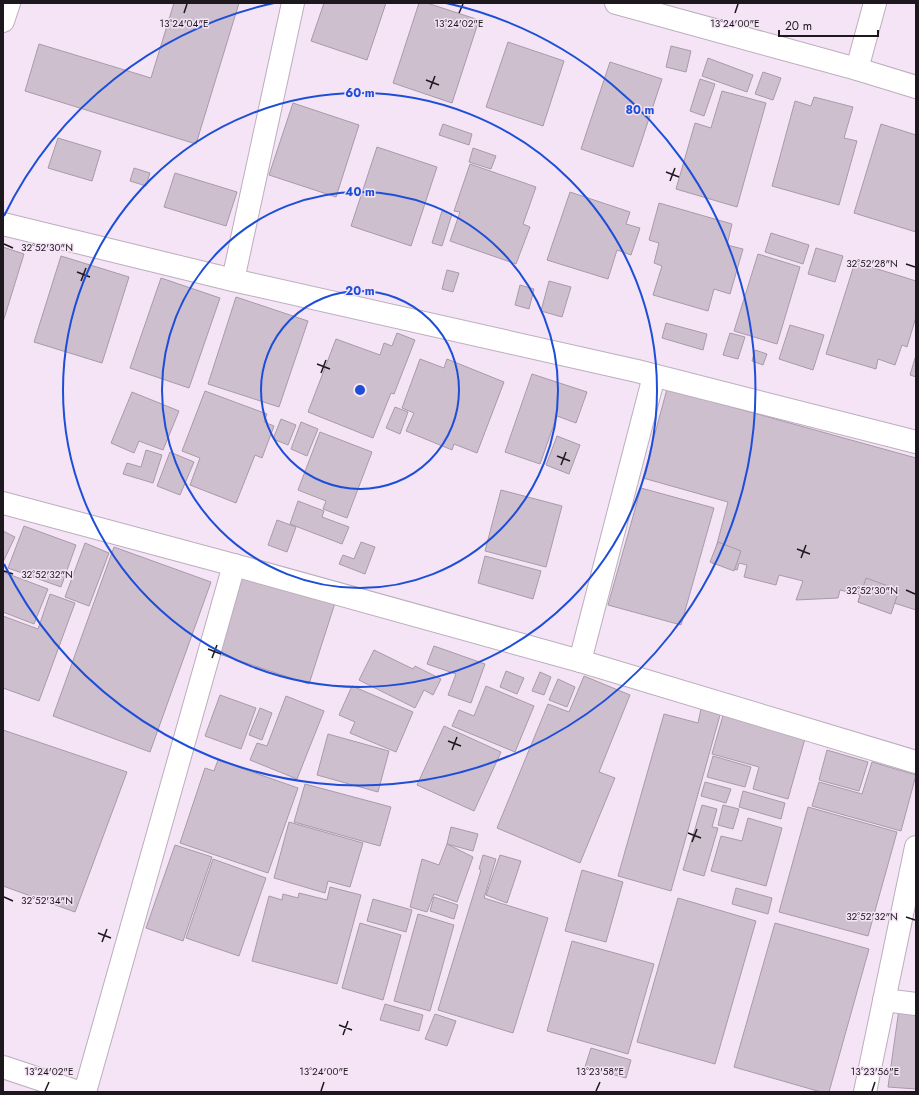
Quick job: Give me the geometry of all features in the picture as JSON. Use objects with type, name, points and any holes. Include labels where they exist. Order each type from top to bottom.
[{"type":"main road","points":[[3,21],[9,3]]},
{"type":"main road","points":[[233,280],[293,3]]},
{"type":"main road","points":[[616,3],[857,69],[916,87]]},
{"type":"main road","points":[[857,69],[875,3]]},
{"type":"main road","points":[[3,224],[233,280],[654,376],[916,442]]},
{"type":"main road","points":[[580,662],[654,376]]},
{"type":"main road","points":[[3,503],[234,565],[580,662],[916,762]]},
{"type":"main road","points":[[85,1092],[234,565]]},
{"type":"main road","points":[[865,1092],[916,847]]},
{"type":"main road","points":[[884,1000],[916,1004]]},
{"type":"main road","points":[[3,1067],[78,1092]]},
{"type":"building","points":[[174,3],[239,3],[196,144],[25,91],[39,44],[151,78]]},
{"type":"building","points":[[324,3],[386,3],[367,60],[311,41]]},
{"type":"building","points":[[419,3],[427,3],[479,20],[452,103],[393,83]]},
{"type":"building","points":[[508,42],[564,61],[543,126],[486,107]]},
{"type":"building","points":[[671,46],[691,51],[686,72],[666,67]]},
{"type":"building","points":[[708,58],[753,75],[747,92],[702,76]]},
{"type":"building","points":[[610,62],[662,79],[633,167],[581,149]]},
{"type":"building","points":[[763,72],[781,78],[773,100],[755,94]]},
{"type":"building","points":[[700,79],[715,84],[704,116],[690,111]]},
{"type":"building","points":[[722,91],[766,103],[737,207],[676,189],[695,123],[711,128]]},
{"type":"building","points":[[814,97],[853,107],[844,138],[857,141],[839,205],[772,186],[795,101],[811,106]]},
{"type":"building","points":[[293,103],[359,125],[336,197],[269,175]]},
{"type":"building","points":[[443,124],[472,134],[469,145],[439,135]]},
{"type":"building","points":[[881,124],[916,135],[916,232],[854,213]]},
{"type":"building","points":[[58,138],[101,151],[92,181],[48,168]]},
{"type":"building","points":[[377,147],[437,167],[411,246],[351,226]]},
{"type":"building","points":[[473,148],[496,156],[491,169],[469,162]]},
{"type":"building","points":[[470,164],[536,187],[523,224],[530,227],[516,264],[450,241],[460,212],[454,211]]},
{"type":"building","points":[[134,168],[150,173],[146,186],[130,181]]},
{"type":"building","points":[[175,173],[237,192],[226,226],[164,207]]},
{"type":"building","points":[[570,192],[630,212],[626,224],[640,228],[631,255],[617,250],[608,279],[547,260]]},
{"type":"building","points":[[659,203],[732,224],[727,245],[743,249],[730,294],[714,289],[708,311],[653,295],[662,266],[654,263],[659,243],[649,240]]},
{"type":"building","points":[[442,211],[452,214],[442,246],[432,243]]},
{"type":"building","points":[[771,233],[809,245],[803,264],[765,252]]},
{"type":"building","points":[[3,247],[24,254],[3,322]]},
{"type":"building","points":[[816,248],[843,256],[835,282],[808,274]]},
{"type":"building","points":[[758,254],[800,267],[777,344],[734,331]]},
{"type":"building","points":[[61,256],[129,277],[102,363],[34,342]]},
{"type":"building","points":[[855,262],[916,281],[916,317],[907,347],[902,345],[895,365],[878,359],[876,369],[826,354]]},
{"type":"building","points":[[447,270],[459,273],[453,292],[442,289]]},
{"type":"building","points":[[161,278],[220,298],[189,388],[130,368]]},
{"type":"building","points":[[549,281],[571,287],[562,317],[541,311]]},
{"type":"building","points":[[520,285],[534,289],[529,309],[515,305]]},
{"type":"building","points":[[236,297],[308,321],[279,407],[208,384]]},
{"type":"building","points":[[666,323],[707,334],[703,350],[662,338]]},
{"type":"building","points":[[790,325],[824,335],[813,370],[779,359]]},
{"type":"building","points":[[397,333],[415,340],[394,394],[391,393],[373,438],[308,412],[336,339],[380,355],[384,343],[392,346]]},
{"type":"building","points":[[730,333],[745,337],[738,359],[723,355]]},
{"type":"building","points":[[755,350],[767,354],[763,365],[752,361]]},
{"type":"building","points":[[916,355],[916,377],[910,375]]},
{"type":"building","points":[[420,359],[444,368],[447,359],[504,382],[477,453],[454,444],[452,450],[406,431],[414,413],[402,408]]},
{"type":"building","points":[[532,374],[587,392],[576,423],[557,416],[540,464],[505,452]]},
{"type":"building","points":[[667,389],[916,458],[916,610],[891,602],[889,611],[858,602],[860,595],[840,590],[838,598],[796,600],[803,581],[779,575],[776,585],[744,577],[747,565],[739,563],[737,570],[712,563],[728,502],[643,478]]},
{"type":"building","points":[[205,391],[267,414],[264,422],[274,426],[262,458],[255,455],[236,503],[190,485],[200,458],[182,451]]},
{"type":"building","points":[[132,392],[179,411],[163,450],[139,441],[134,453],[111,443]]},
{"type":"building","points":[[395,407],[408,412],[400,434],[386,428]]},
{"type":"building","points":[[281,419],[296,425],[288,445],[273,439]]},
{"type":"building","points":[[301,422],[318,429],[307,456],[291,449]]},
{"type":"building","points":[[320,432],[372,452],[347,518],[323,509],[326,501],[298,490]]},
{"type":"building","points":[[557,436],[580,445],[569,474],[546,465]]},
{"type":"building","points":[[146,450],[162,455],[153,483],[123,474],[127,463],[141,467]]},
{"type":"building","points":[[170,452],[194,462],[180,495],[157,486]]},
{"type":"building","points":[[641,488],[714,508],[681,625],[608,605]]},
{"type":"building","points":[[501,490],[562,506],[546,567],[485,551]]},
{"type":"building","points":[[298,501],[324,511],[322,517],[349,527],[342,544],[290,524]]},
{"type":"building","points":[[277,520],[296,527],[287,552],[268,545]]},
{"type":"building","points":[[24,526],[76,545],[61,587],[8,568]]},
{"type":"building","points":[[3,531],[15,537],[3,562]]},
{"type":"building","points":[[361,542],[375,547],[365,574],[339,564],[343,555],[354,559]]},
{"type":"building","points":[[718,542],[741,551],[734,571],[710,562]]},
{"type":"building","points":[[85,543],[109,553],[89,606],[65,597]]},
{"type":"building","points":[[114,547],[211,582],[150,752],[53,716]]},
{"type":"building","points":[[485,556],[541,571],[533,599],[478,583]]},
{"type":"building","points":[[3,572],[48,589],[34,624],[3,612]]},
{"type":"building","points":[[242,573],[335,603],[309,684],[216,653]]},
{"type":"building","points":[[866,578],[899,590],[891,614],[858,602]]},
{"type":"building","points":[[50,594],[75,603],[39,701],[3,688],[3,616],[38,629]]},
{"type":"building","points":[[434,646],[485,664],[471,703],[448,695],[456,674],[427,664]]},
{"type":"building","points":[[374,650],[413,669],[415,666],[441,679],[433,695],[424,690],[415,708],[359,680]]},
{"type":"building","points":[[506,671],[524,678],[517,694],[500,687]]},
{"type":"building","points":[[540,672],[551,677],[544,695],[532,691]]},
{"type":"building","points":[[584,676],[630,695],[599,772],[615,778],[580,863],[497,828],[548,704],[569,712]]},
{"type":"building","points":[[558,679],[575,687],[567,707],[549,700]]},
{"type":"building","points":[[352,686],[413,712],[396,752],[350,733],[355,722],[339,715]]},
{"type":"building","points":[[486,686],[534,706],[515,752],[452,726],[459,710],[474,716]]},
{"type":"building","points":[[220,695],[256,708],[241,749],[205,736]]},
{"type":"building","points":[[286,696],[324,711],[297,779],[250,760],[257,743],[267,746]]},
{"type":"building","points":[[260,708],[272,713],[262,740],[249,735]]},
{"type":"building","points":[[701,709],[720,715],[671,891],[618,876],[664,714],[698,723]]},
{"type":"building","points":[[724,712],[806,735],[788,799],[753,789],[759,767],[712,754]]},
{"type":"building","points":[[444,726],[501,752],[474,811],[417,785]]},
{"type":"building","points":[[3,730],[127,772],[75,912],[3,886]]},
{"type":"building","points":[[328,734],[389,751],[378,792],[317,775]]},
{"type":"building","points":[[827,750],[868,762],[859,791],[819,780]]},
{"type":"building","points":[[713,756],[751,767],[745,787],[707,777]]},
{"type":"building","points":[[218,760],[298,788],[268,873],[180,843],[205,768],[214,771]]},
{"type":"building","points":[[872,762],[916,775],[901,831],[812,806],[819,782],[862,794]]},
{"type":"building","points":[[705,782],[731,789],[726,803],[701,796]]},
{"type":"building","points":[[305,784],[391,807],[380,846],[294,822]]},
{"type":"building","points":[[743,791],[785,803],[781,819],[739,807]]},
{"type":"building","points":[[702,805],[717,809],[712,827],[718,828],[704,876],[683,870]]},
{"type":"building","points":[[723,805],[739,809],[733,829],[718,825]]},
{"type":"building","points":[[808,807],[897,832],[868,936],[779,912]]},
{"type":"building","points":[[748,818],[782,828],[766,886],[711,871],[721,836],[742,841]]},
{"type":"building","points":[[289,822],[363,843],[350,887],[328,881],[325,893],[274,878]]},
{"type":"building","points":[[451,827],[478,834],[473,851],[447,844]]},
{"type":"building","points":[[447,844],[473,857],[457,902],[434,894],[427,912],[410,907],[422,859],[439,865]]},
{"type":"building","points":[[175,845],[212,857],[183,941],[146,928]]},
{"type":"building","points":[[483,855],[496,859],[484,898],[548,918],[513,1033],[438,1010],[481,870],[479,869]]},
{"type":"building","points":[[500,855],[521,861],[507,903],[486,895]]},
{"type":"building","points":[[213,859],[266,878],[239,956],[186,938]]},
{"type":"building","points":[[582,870],[623,882],[606,942],[565,931]]},
{"type":"building","points":[[330,887],[361,895],[337,984],[252,961],[269,896],[282,900],[283,894],[298,898],[299,893],[327,900]]},
{"type":"building","points":[[736,888],[772,898],[768,914],[732,904]]},
{"type":"building","points":[[434,897],[458,905],[454,919],[430,911]]},
{"type":"building","points":[[678,898],[756,921],[715,1064],[637,1042]]},
{"type":"building","points":[[373,899],[412,910],[406,932],[367,921]]},
{"type":"building","points":[[418,914],[454,925],[430,1011],[394,1001]]},
{"type":"building","points":[[360,923],[401,935],[383,1000],[342,988]]},
{"type":"building","points":[[775,923],[869,949],[829,1092],[821,1092],[734,1067]]},
{"type":"building","points":[[572,941],[654,964],[628,1054],[547,1031]]},
{"type":"building","points":[[385,1004],[423,1015],[419,1031],[380,1020]]},
{"type":"building","points":[[899,1009],[916,1011],[916,1089],[888,1087]]},
{"type":"building","points":[[435,1014],[456,1021],[447,1046],[425,1039]]},
{"type":"building","points":[[591,1048],[631,1060],[626,1078],[585,1067]]}]
